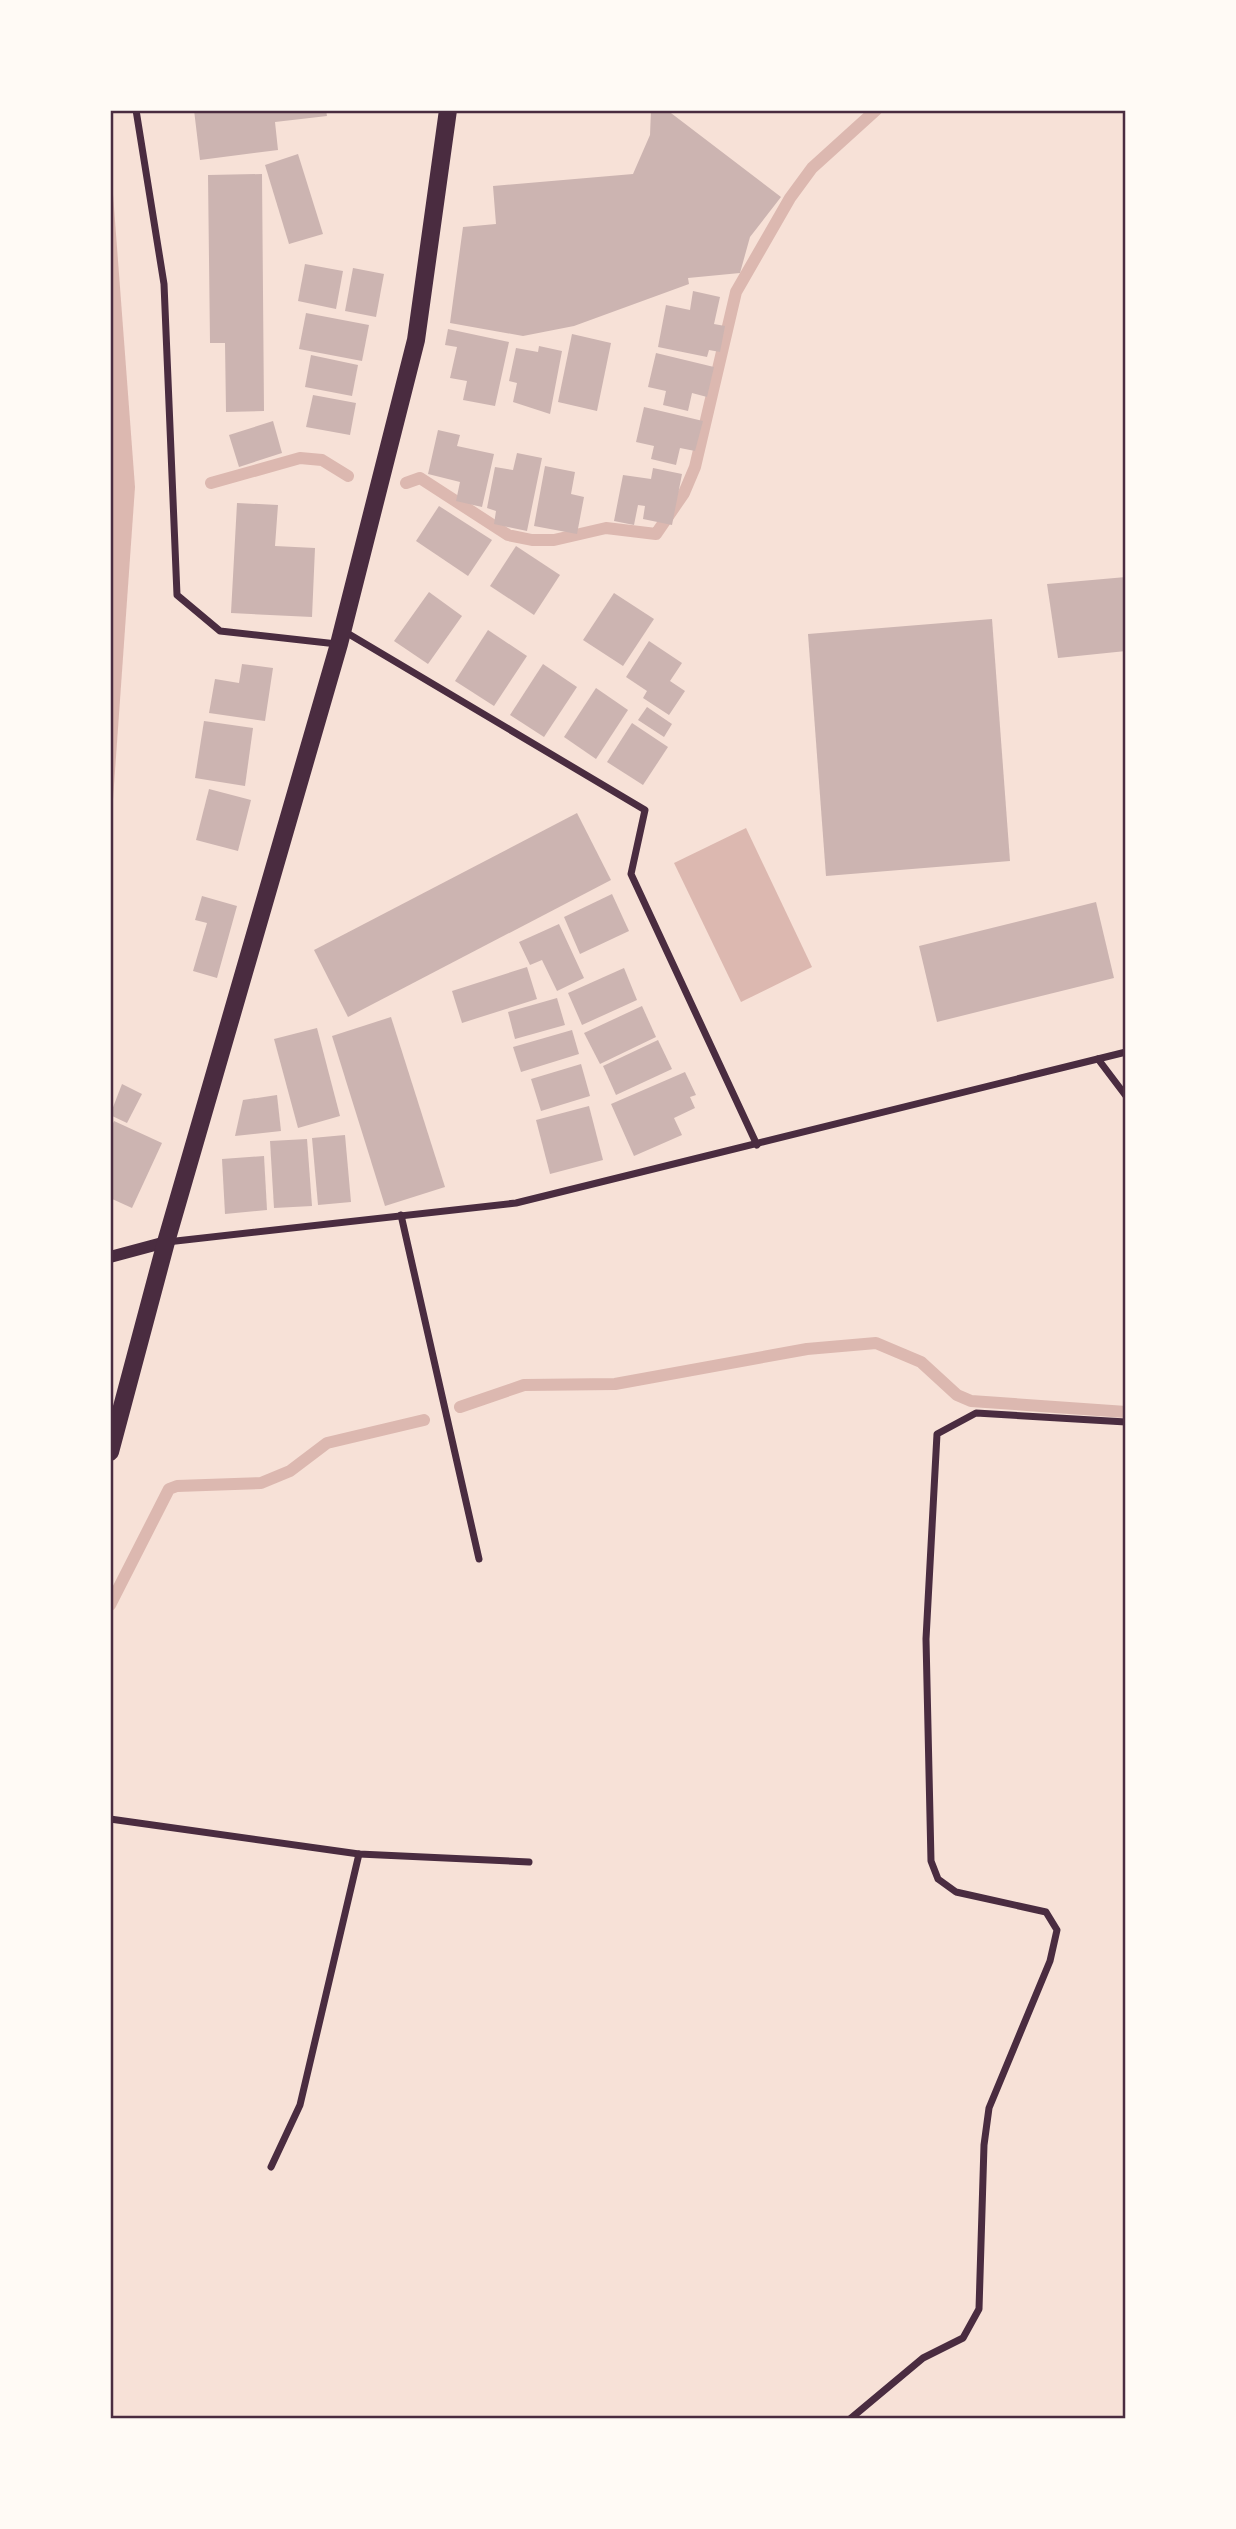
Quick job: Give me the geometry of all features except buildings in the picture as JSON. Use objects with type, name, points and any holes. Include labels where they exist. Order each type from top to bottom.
[{"type":"main road","points":[[110,1452],[166,1242],[340,637],[416,340],[448,110]]},
{"type":"street","points":[[136,110],[164,284],[177,595],[220,631],[340,637],[645,810],[631,874],[757,1145]]},
{"type":"street","points":[[110,1257],[166,1242],[516,1203],[1126,1052]]},
{"type":"street","points":[[1098,1059],[1126,1096]]},
{"type":"street","points":[[401,1215],[479,1559]]},
{"type":"street","points":[[850,2419],[923,2358],[963,2338],[979,2309],[984,2145],[989,2108],[1051,1961],[1057,1930],[1046,1912],[956,1892],[938,1879],[931,1861],[926,1639],[937,1434],[976,1413],[1126,1422]]},
{"type":"street","points":[[110,1819],[359,1854],[529,1862]]},
{"type":"street","points":[[271,2166],[300,2105],[359,1854]]},
{"type":"shaded area","points":[[110,154],[135,487],[110,842]]},
{"type":"shaded area","points":[[746,828],[812,967],[741,1002],[674,863]]},
{"type":"waterway","points":[[406,483],[420,478],[508,535],[532,540],[554,540],[606,528],[656,534],[684,493],[695,467],[736,292],[790,198],[812,168],[876,110]]},
{"type":"waterway","points":[[211,483],[300,458],[322,460],[348,476]]},
{"type":"waterway","points":[[460,1407],[524,1385],[615,1384],[807,1349],[876,1343],[921,1362],[957,1395],[971,1401],[1126,1412]]},
{"type":"waterway","points":[[110,1605],[169,1489],[177,1486],[261,1483],[290,1471],[327,1443],[424,1420]]}]
